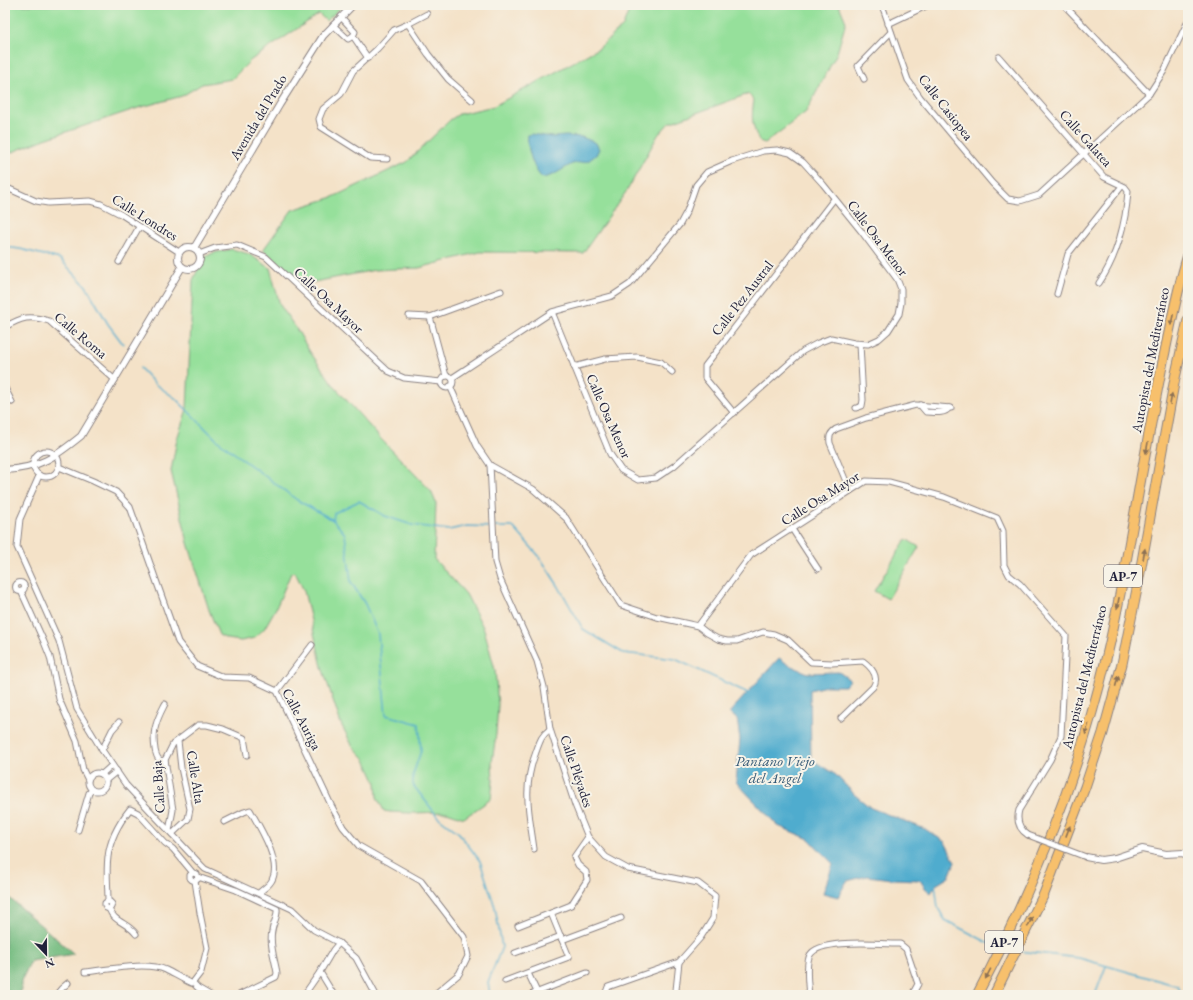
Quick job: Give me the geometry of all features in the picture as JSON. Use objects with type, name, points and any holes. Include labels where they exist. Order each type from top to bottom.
[{"type":"highway","name":"Autopista del Mediterráneo","points":[[977,995],[1029,889],[1071,781],[1088,725],[1108,654],[1160,374],[1180,280],[1188,255]]},
{"type":"highway","name":"Autopista del Mediterráneo","points":[[994,995],[1044,894],[1085,788],[1103,733],[1122,664],[1137,590],[1175,378],[1188,320]]},
{"type":"street","name":"Avenida del Prado","points":[[194,248],[280,104],[323,36],[353,5]]},
{"type":"street","name":"Calle Casiopea","points":[[882,5],[908,80],[920,97],[992,183],[1008,199],[1020,201],[1039,195],[1084,154]]},
{"type":"street","points":[[888,24],[928,5]]},
{"type":"street","points":[[1066,7],[1149,94]]},
{"type":"street","points":[[387,159],[370,158],[321,127],[319,119],[323,109],[341,94],[353,71],[368,58],[394,30],[428,14]]},
{"type":"street","points":[[333,25],[348,39],[352,36],[355,32],[341,17]]},
{"type":"street","points":[[1084,154],[1149,94],[1164,71],[1188,21]]},
{"type":"street","points":[[408,24],[428,54],[448,79],[472,100]]},
{"type":"street","points":[[864,79],[858,66],[891,32]]},
{"type":"street","points":[[352,36],[368,58]]},
{"type":"street","name":"Calle Galatea","points":[[999,57],[1104,177],[1122,186]]},
{"type":"street","name":"Calle Osa Menor","points":[[452,378],[552,312],[564,307],[612,296],[630,284],[680,224],[687,211],[696,185],[708,172],[732,161],[762,151],[777,150],[790,153],[803,162],[823,184],[897,279],[901,289],[899,314],[888,331],[879,339],[868,344],[860,344],[831,338],[813,345],[804,351],[674,466],[656,478],[638,480],[620,470],[610,454],[552,312]]},
{"type":"street","name":"Calle Londres","points":[[5,186],[36,201],[48,203],[90,201],[101,204],[179,252]]},
{"type":"street","points":[[1057,294],[1068,254],[1122,186],[1128,192],[1127,207],[1108,270],[1099,283]]},
{"type":"street","name":"Calle Pez Austral","points":[[734,413],[705,378],[704,366],[834,199]]},
{"type":"street","points":[[119,262],[139,227]]},
{"type":"street","name":"Calle Osa Mayor","points":[[199,254],[215,248],[236,245],[266,257],[388,371],[404,378],[441,382]]},
{"type":"street","points":[[183,248],[194,248],[199,254],[199,263],[192,269],[182,267],[178,260],[179,252],[183,248]]},
{"type":"street","points":[[5,470],[32,466],[56,456],[81,436],[182,267]]},
{"type":"street","points":[[409,316],[430,317],[501,291]]},
{"type":"street","name":"Calle Roma","points":[[5,327],[21,318],[36,317],[49,321],[115,380]]},
{"type":"street","points":[[430,317],[446,376]]},
{"type":"street","points":[[856,408],[862,406],[863,400],[860,344]]},
{"type":"street","points":[[574,367],[605,359],[637,357],[661,362],[672,372]]},
{"type":"street","points":[[446,376],[452,378],[453,382],[450,386],[445,388],[441,382],[443,377],[446,376]]},
{"type":"street","points":[[450,386],[477,446],[490,465],[533,489],[566,518],[620,605],[657,617],[698,626],[718,639],[727,641],[737,641],[762,632],[774,634],[788,640],[811,662],[832,663],[863,661],[876,676],[876,683],[841,718]]},
{"type":"street","points":[[5,388],[12,402]]},
{"type":"street","points":[[850,491],[830,443],[829,436],[832,432],[836,429],[866,418],[920,405],[950,408]]},
{"type":"street","points":[[49,451],[56,456],[59,467],[55,474],[47,478],[39,476],[33,470],[32,466],[34,457],[40,452],[49,451]]},
{"type":"street","name":"Calle Pléyades","points":[[490,465],[495,562],[500,579],[537,661],[544,687],[550,730],[575,805],[588,837],[606,857],[628,869],[698,883],[715,896],[713,918],[701,937],[679,962]]},
{"type":"street","name":"Calle Auriga","points":[[59,467],[116,492],[130,507],[178,642],[197,666],[223,677],[249,678],[277,691],[343,827],[359,846],[420,881],[464,936],[468,956],[459,974],[434,995]]},
{"type":"street","points":[[39,476],[20,519],[17,547],[59,641],[77,709],[102,750],[126,785],[203,867],[292,909],[314,930],[339,943],[356,958],[376,995]]},
{"type":"street","name":"Calle Osa Mayor","points":[[698,626],[751,555],[866,481],[889,482],[944,497],[997,518],[1003,531],[1004,564],[1009,575],[1020,584],[1066,636],[1061,736],[1050,760],[1019,810],[1017,816],[1020,827],[1028,835],[1086,857]]},
{"type":"street","points":[[792,529],[818,568]]},
{"type":"street","points":[[21,591],[50,657],[59,699],[77,741],[83,770],[88,780],[89,787],[92,790],[102,790],[106,784],[106,780],[117,771]]},
{"type":"street","points":[[277,691],[312,645]]},
{"type":"street","points":[[165,704],[155,727],[154,744],[158,760],[165,760]]},
{"type":"street","points":[[102,750],[112,730],[119,722]]},
{"type":"street","name":"Calle Baja","points":[[170,832],[173,810],[165,760],[173,744],[198,725],[207,725],[223,729],[244,738],[247,755]]},
{"type":"street","points":[[534,849],[527,800],[528,776],[543,734],[550,730]]},
{"type":"street","name":"Calle Alta","points":[[170,832],[188,819],[190,808],[181,768],[178,741]]},
{"type":"street","points":[[102,774],[112,765]]},
{"type":"street","points":[[88,780],[92,774],[95,773],[102,774],[106,780]]},
{"type":"street","points":[[78,830],[89,793],[92,790]]},
{"type":"street","points":[[136,934],[132,929],[119,922],[111,915],[109,909],[104,905],[108,901],[108,856],[111,841],[119,823],[130,809],[138,813],[165,843],[173,849],[196,876],[236,890],[277,909],[276,920],[272,931],[273,954],[277,973],[276,977],[239,995]]},
{"type":"street","points":[[224,822],[250,810],[265,838],[271,851],[276,870],[272,881],[259,893]]},
{"type":"street","points":[[518,926],[571,905],[587,880],[586,872],[578,865],[574,857],[588,837]]},
{"type":"street","points":[[1086,857],[1101,860],[1115,858],[1142,849],[1166,854],[1183,853],[1188,857]]},
{"type":"street","points":[[193,983],[201,972],[207,948],[196,876],[203,867]]},
{"type":"street","points":[[505,981],[570,958],[552,913]]},
{"type":"street","points":[[515,953],[621,918]]},
{"type":"street","points":[[304,995],[339,943]]},
{"type":"street","points":[[809,995],[808,973],[810,955],[817,948],[842,943],[900,944],[906,949],[918,984],[912,995]]},
{"type":"street","points":[[605,995],[608,987],[679,962],[676,990],[679,995]]},
{"type":"street","points":[[85,972],[130,966],[159,968],[193,983],[198,988],[210,995]]},
{"type":"street","points":[[320,972],[334,995]]},
{"type":"street","points":[[528,973],[537,992]]},
{"type":"street","points":[[530,995],[587,973]]},
{"type":"street","points":[[56,995],[68,983]]},
{"type":"green space","points":[[5,5],[344,5],[326,21],[319,14],[251,60],[232,79],[202,84],[182,96],[138,108],[45,139],[5,155]]},
{"type":"green space","points":[[631,5],[839,5],[846,22],[837,53],[806,112],[765,143],[759,141],[755,130],[752,117],[754,100],[748,94],[669,123],[658,135],[628,189],[583,253],[480,252],[419,268],[375,270],[304,284],[263,250],[292,210],[333,197],[407,162],[450,120],[459,114],[494,106],[599,48],[623,26]]},
{"type":"green space","points":[[232,249],[249,254],[270,268],[280,305],[310,352],[335,387],[381,439],[431,491],[436,503],[434,559],[466,594],[484,629],[495,670],[498,705],[492,763],[493,781],[491,799],[464,818],[447,812],[410,813],[384,811],[377,797],[376,783],[370,770],[364,758],[352,745],[341,724],[322,667],[304,591],[295,572],[291,573],[276,608],[264,629],[254,638],[241,641],[227,639],[219,635],[209,610],[188,543],[171,471],[177,439],[187,409],[193,280],[203,258],[213,253]]},
{"type":"green space","points":[[906,539],[919,547],[888,599],[874,591]]},
{"type":"green space","points":[[5,896],[7,896],[74,954],[31,961],[21,981],[21,995],[5,995]]},
{"type":"water","points":[[531,134],[552,137],[582,137],[596,143],[599,149],[596,155],[588,161],[572,164],[553,175],[543,178],[537,171],[529,152],[528,135]]},
{"type":"water","name":"Pantano Viejo del Angel","points":[[779,658],[789,665],[808,673],[839,672],[850,680],[845,686],[826,686],[810,690],[811,759],[836,775],[855,795],[871,808],[925,829],[945,842],[955,862],[949,877],[936,885],[931,893],[925,888],[920,880],[867,876],[847,881],[838,897],[823,893],[833,864],[809,839],[778,826],[736,782],[740,739],[737,719],[729,713]]},
{"type":"waterway","points":[[5,247],[20,249],[60,259],[86,286],[108,324],[123,344]]},
{"type":"waterway","points":[[140,368],[155,384],[175,398],[218,441],[297,500],[333,520],[345,534],[351,582],[365,604],[378,634],[386,715],[419,724],[421,751],[413,774],[413,785],[438,817],[459,833],[480,861],[495,907],[502,947],[488,982],[490,995]]},
{"type":"waterway","points":[[333,520],[334,513],[359,501],[385,516],[412,525],[449,530],[467,526],[492,527]]},
{"type":"waterway","points":[[495,527],[513,527],[539,556],[583,629],[623,653],[675,659],[748,693]]},
{"type":"waterway","points":[[935,884],[938,908],[945,920],[998,948]]},
{"type":"waterway","points":[[1004,949],[1012,950]]},
{"type":"waterway","points":[[1019,951],[1079,958],[1178,986],[1182,995]]},
{"type":"waterway","points":[[1095,995],[1106,966]]}]
